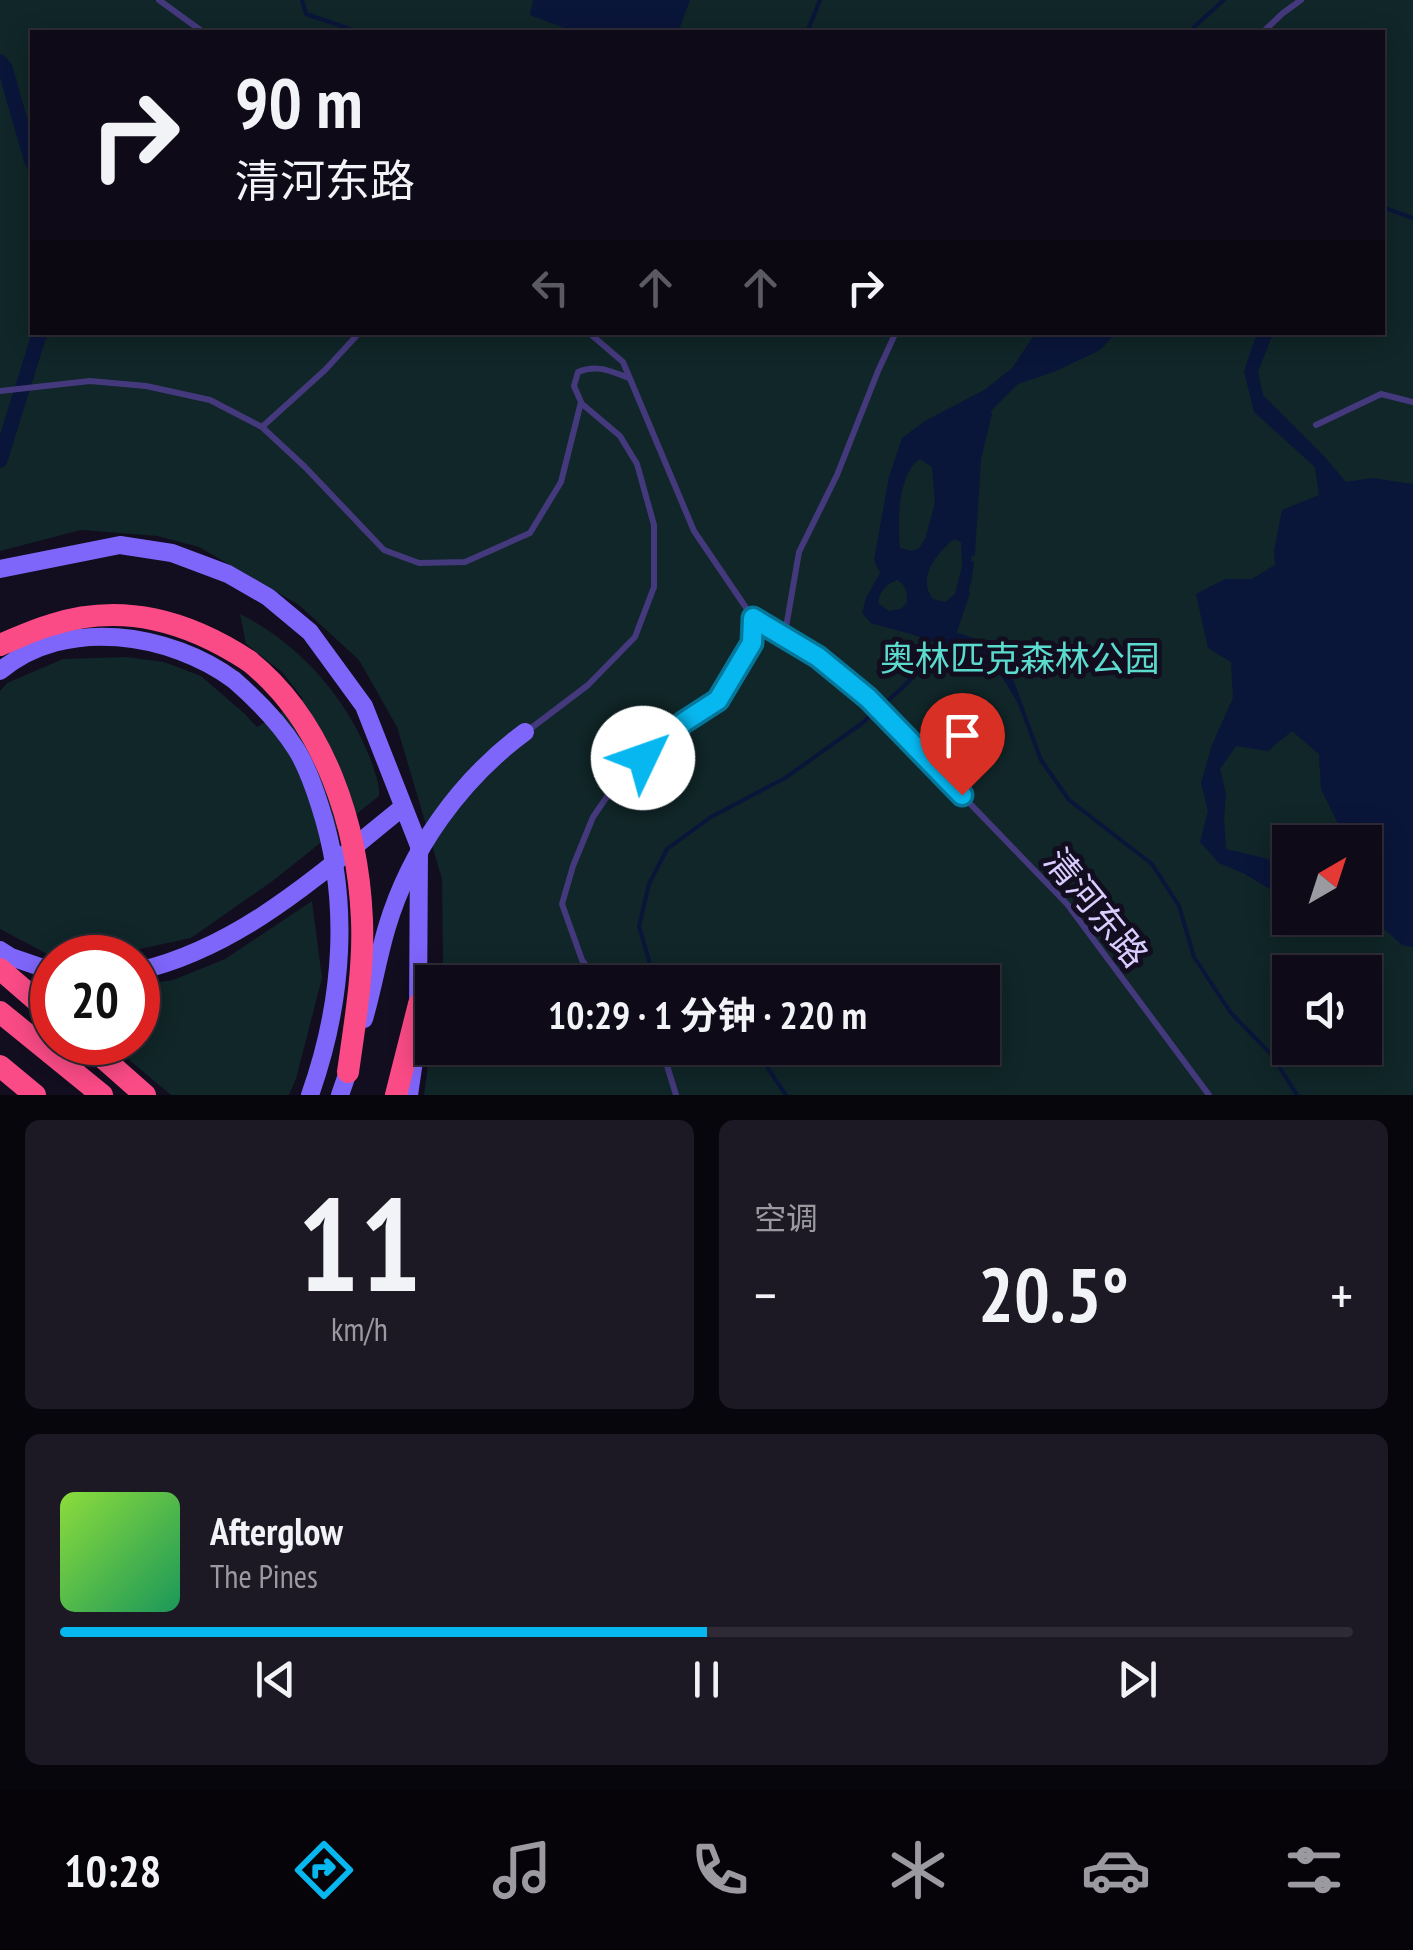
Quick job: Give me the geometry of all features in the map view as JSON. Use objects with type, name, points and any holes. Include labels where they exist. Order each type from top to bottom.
[{"type":"highway","points":[[0,645],[51,624],[121,614],[170,622],[200,632],[249,661],[278,689],[305,724],[328,768],[348,826],[359,882],[362,922],[348,1072]]},
{"type":"highway","points":[[0,968],[30,995]]},
{"type":"highway","points":[[0,1012],[102,1095]]},
{"type":"highway","points":[[396,1095],[415,1023]]},
{"type":"highway","points":[[111,1065],[145,1095]]},
{"type":"highway","points":[[0,1066],[35,1095]]},
{"type":"highway","points":[[0,1084],[11,1095]]},
{"type":"main road","points":[[0,569],[120,544],[172,553],[228,574],[255,589],[310,632],[364,706],[418,846],[420,965]]},
{"type":"main road","points":[[0,672],[35,649],[80,636],[155,643],[190,653],[234,680],[274,718],[298,752],[314,788],[329,838],[340,931],[330,1028],[310,1095]]},
{"type":"main road","points":[[340,1095],[386,930],[409,872],[462,790],[491,759],[525,732]]},
{"type":"main road","points":[[160,966],[217,944],[243,928],[306,886],[403,806]]},
{"type":"main road","points":[[0,950],[30,963]]},
{"type":"main road","points":[[409,1095],[415,1045]]},
{"type":"lane","points":[[159,0],[200,30]]},
{"type":"lane","points":[[1265,30],[1300,0]]},
{"type":"lane","points":[[262,427],[326,370],[357,335]]},
{"type":"lane","points":[[592,335],[623,362],[694,532],[753,618],[784,639],[799,552],[837,475],[895,335]]},
{"type":"lane","points":[[525,732],[588,685],[635,637],[654,587],[654,525],[637,464],[620,436],[580,402],[574,386],[578,372],[599,367],[630,378]]},
{"type":"lane","points":[[0,391],[90,381],[162,389],[210,400],[262,427],[384,550],[420,563],[465,562],[530,533],[561,482],[580,402]]},
{"type":"lane","points":[[1316,425],[1381,394],[1413,402]]},
{"type":"lane","points":[[586,965],[562,904],[593,818],[615,785],[643,758],[684,722],[718,700],[752,643],[753,618]]},
{"type":"lane","name":"清河东路","points":[[784,639],[818,657],[868,698],[1067,904],[1209,1095]]},
{"type":"lane","points":[[668,1065],[676,1095]]},
{"type":"green space","name":"奥林匹克森林公园","points":[[0,0],[1413,0],[1413,1095],[424,1095],[428,1065],[1000,1065],[1000,965],[443,965],[442,879],[397,727],[359,660],[299,605],[199,547],[157,536],[81,530],[0,551]]},
{"type":"green space","points":[[240,614],[282,640],[318,674],[360,736],[378,781],[379,796],[274,880],[191,938],[160,945],[160,935],[30,935],[30,945],[0,929],[0,691],[7,683],[63,659],[127,657],[164,662],[201,676],[257,727],[303,699],[283,673],[246,644]]},
{"type":"green space","points":[[312,901],[322,978],[289,1095],[171,1095],[135,1065],[160,1065],[160,982],[225,959]]},
{"type":"water","points":[[533,0],[690,0],[679,30],[568,30],[530,15]]},
{"type":"water","points":[[1034,335],[1114,335],[1100,350],[1018,384],[990,412],[979,459],[969,590],[955,634],[982,644],[1009,674],[1023,711],[1002,677],[974,657],[871,623],[862,613],[880,573],[874,560],[889,477],[902,438],[925,421],[986,389],[1013,367]],"holes":[[[920,459],[932,467],[935,503],[925,539],[912,551],[900,548],[899,513],[907,475]],[[954,539],[961,542],[962,566],[955,594],[945,602],[933,599],[928,591],[928,574],[935,559]],[[897,580],[905,587],[907,603],[901,609],[889,611],[878,603],[880,595]]]},
{"type":"water","points":[[1256,335],[1272,335],[1258,372],[1263,395],[1346,482],[1372,478],[1413,484],[1413,947],[1402,945],[1382,927],[1382,825],[1339,825],[1321,789],[1319,754],[1292,731],[1268,751],[1236,746],[1220,769],[1226,794],[1226,849],[1268,859],[1272,864],[1272,890],[1219,863],[1200,842],[1208,811],[1201,783],[1212,745],[1233,698],[1231,662],[1208,648],[1196,594],[1225,579],[1252,579],[1275,565],[1282,510],[1319,495],[1315,467],[1254,412],[1244,371]]},
{"type":"waterway","points":[[302,0],[306,14],[353,30]]},
{"type":"waterway","points":[[808,30],[820,0]]},
{"type":"waterway","points":[[1192,30],[1224,0]]},
{"type":"waterway","points":[[0,62],[30,155]]},
{"type":"waterway","points":[[1385,208],[1413,218]]},
{"type":"waterway","points":[[0,460],[39,335]]},
{"type":"waterway","points":[[973,554],[979,459],[990,414]]},
{"type":"waterway","points":[[969,583],[972,563]]},
{"type":"waterway","points":[[968,593],[954,634],[982,643],[1009,674],[1041,760],[1069,800],[1152,864],[1179,906],[1194,957],[1231,1013],[1272,1055],[1297,1095]]},
{"type":"waterway","points":[[651,965],[639,926],[649,884],[667,849],[711,817],[785,778],[861,724],[948,641]]},
{"type":"waterway","points":[[766,1065],[786,1095]]},
{"type":"route","points":[[643,758],[684,722],[718,700],[752,643],[753,618],[818,657],[868,698],[962,795]]}]
